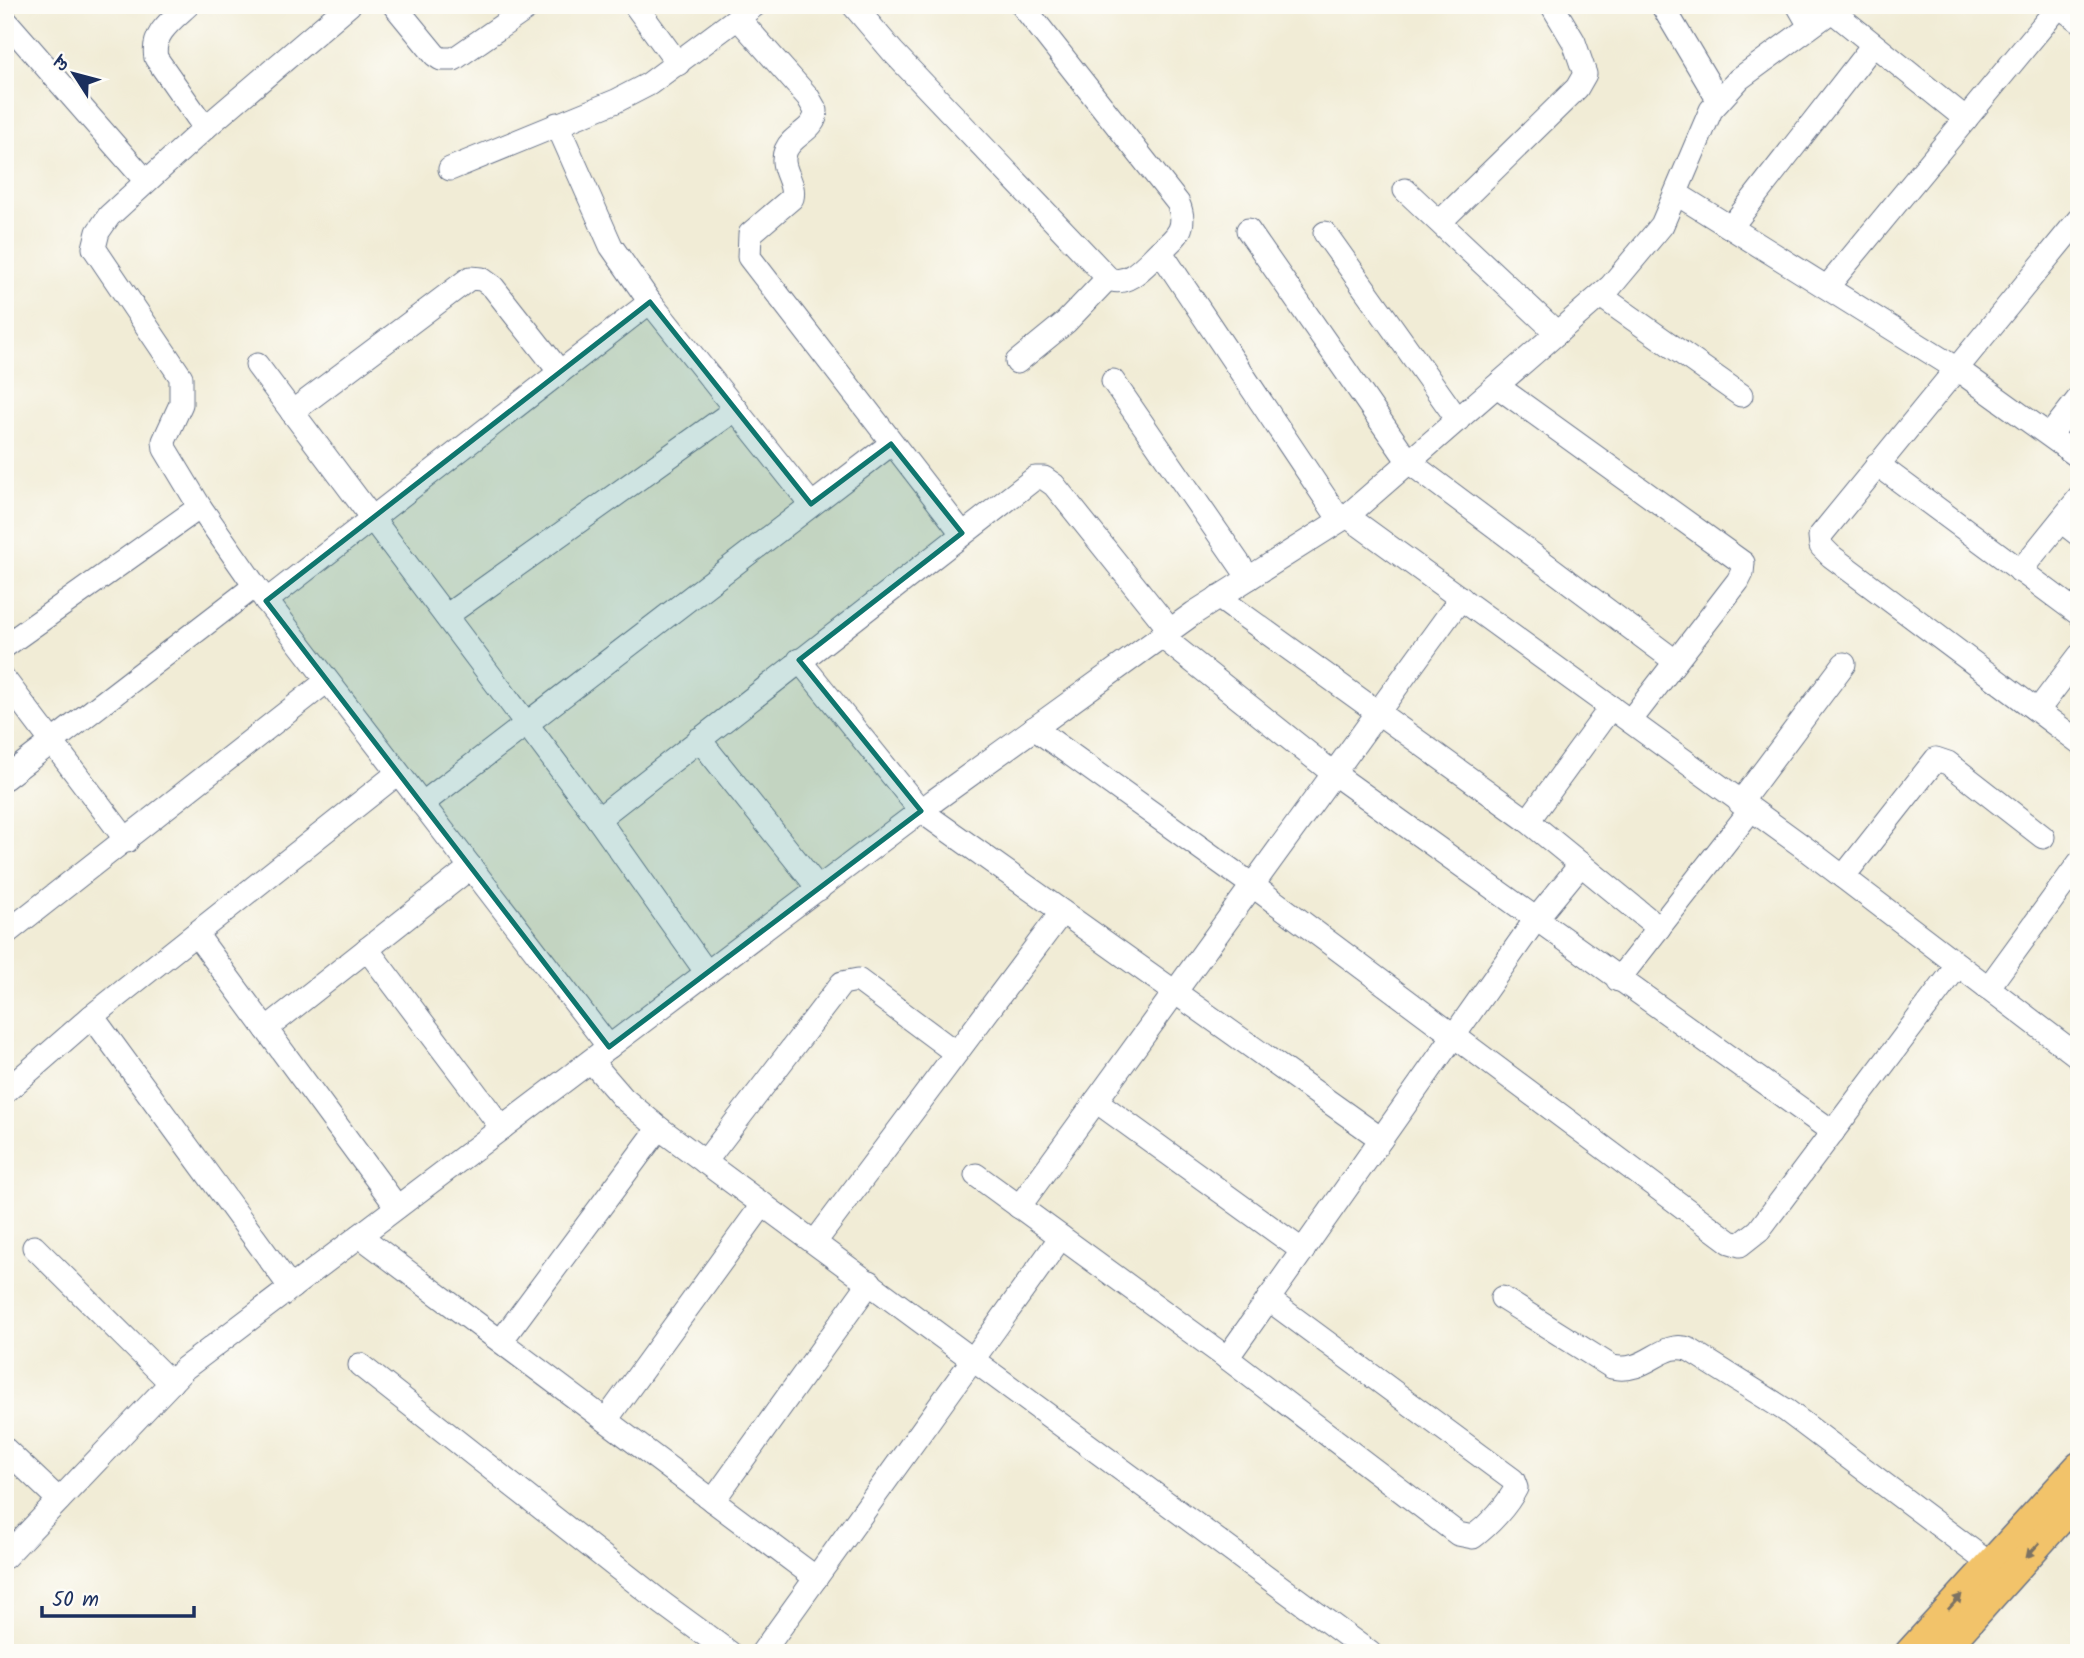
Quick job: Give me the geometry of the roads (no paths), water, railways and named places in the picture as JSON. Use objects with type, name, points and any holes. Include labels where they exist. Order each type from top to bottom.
[{"type":"main road","points":[[1909,1653],[2079,1466]]},
{"type":"main road","points":[[1941,1653],[2079,1499]]},
{"type":"street","points":[[188,5],[161,31],[154,47],[156,58],[205,128]]},
{"type":"street","points":[[349,5],[146,181],[109,216],[98,232],[94,248],[181,377],[181,404],[164,441],[165,449],[200,507],[260,594],[471,867],[600,1054],[624,1098],[659,1128],[1370,1653]]},
{"type":"street","points":[[394,5],[441,59],[454,59],[518,9]]},
{"type":"street","points":[[635,5],[678,64]]},
{"type":"street","points":[[853,5],[893,52],[1108,278],[1114,282],[1125,280],[1178,237],[1183,223],[1178,204],[1022,5]]},
{"type":"street","points":[[1440,222],[1577,88],[1584,74],[1574,42],[1552,5]]},
{"type":"street","points":[[1662,5],[1719,101]]},
{"type":"street","points":[[1798,5],[1810,26]]},
{"type":"street","points":[[1828,286],[2059,6],[2079,21]]},
{"type":"street","points":[[5,1557],[185,1368],[818,888],[1034,728],[1218,597],[1344,518],[1601,296],[1662,225],[1711,110],[1739,79],[1810,26],[1835,8],[1873,45],[1966,119]]},
{"type":"street","points":[[450,169],[616,101],[678,64],[746,12],[816,111],[812,124],[790,142],[783,158],[794,191],[792,198],[750,234],[747,245],[750,257],[962,533]]},
{"type":"street","points":[[5,20],[146,181]]},
{"type":"street","points":[[1731,227],[1873,45]]},
{"type":"street","points":[[557,124],[611,246],[650,302],[811,504]]},
{"type":"street","points":[[1405,190],[1557,333]]},
{"type":"street","points":[[1677,194],[1957,369],[2079,457]]},
{"type":"street","points":[[2079,219],[1826,525],[1820,536],[1821,546],[2079,742]]},
{"type":"street","points":[[1248,230],[1409,462],[1675,662]]},
{"type":"street","points":[[1325,233],[1458,420]]},
{"type":"street","points":[[1160,251],[1344,518],[1461,598],[1843,877],[2079,1057]]},
{"type":"street","points":[[292,412],[470,278],[482,279],[493,287],[560,372]]},
{"type":"street","points":[[1017,362],[1066,322],[1108,278]]},
{"type":"street","points":[[1601,296],[1741,395]]},
{"type":"street","points":[[5,778],[260,594],[372,519],[650,302]]},
{"type":"street","points":[[257,365],[598,819],[707,973]]},
{"type":"street","points":[[1113,381],[1249,578]]},
{"type":"street","points":[[1497,386],[1742,563],[1742,573],[1738,581],[1630,721]]},
{"type":"street","points":[[2050,435],[2079,398]]},
{"type":"street","points":[[446,616],[736,409]]},
{"type":"street","points":[[422,804],[891,444]]},
{"type":"street","points":[[1877,464],[2079,614]]},
{"type":"street","points":[[598,819],[1035,478],[1048,480],[1165,633],[1333,773],[1833,1132]]},
{"type":"street","points":[[2020,571],[2079,498]]},
{"type":"street","points":[[5,646],[200,507]]},
{"type":"street","points":[[2060,521],[2079,535]]},
{"type":"street","points":[[1218,597],[1376,714],[1528,821],[1659,928]]},
{"type":"street","points":[[1019,1207],[1461,598]]},
{"type":"street","points":[[2038,710],[2079,656]]},
{"type":"street","points":[[799,660],[921,811],[1381,1139]]},
{"type":"street","points":[[1618,980],[1659,928],[1843,664]]},
{"type":"street","points":[[5,680],[127,841]]},
{"type":"street","points":[[5,934],[127,841],[327,681]]},
{"type":"street","points":[[1528,821],[1611,707]]},
{"type":"street","points":[[1034,728],[1252,886],[1730,1242],[1740,1245],[1759,1230],[1958,965]]},
{"type":"street","points":[[699,739],[818,888]]},
{"type":"street","points":[[1843,877],[1936,760],[1948,763],[2043,837]]},
{"type":"street","points":[[5,1092],[92,1016],[398,773]]},
{"type":"street","points":[[1988,988],[2079,863]]},
{"type":"street","points":[[1227,1358],[1536,919],[1581,864]]},
{"type":"street","points":[[266,1030],[471,867]]},
{"type":"street","points":[[815,1242],[1062,912]]},
{"type":"street","points":[[196,934],[397,1208]]},
{"type":"street","points":[[368,949],[502,1128]]},
{"type":"street","points":[[705,1162],[842,983],[848,980],[858,980],[956,1053]]},
{"type":"street","points":[[92,1016],[291,1288]]},
{"type":"street","points":[[1096,1101],[1303,1251]]},
{"type":"street","points":[[501,1341],[659,1128]]},
{"type":"street","points":[[976,1175],[1227,1358],[1458,1534],[1473,1537],[1512,1496],[1516,1488],[1513,1480],[1268,1299]]},
{"type":"street","points":[[606,1420],[763,1204]]},
{"type":"street","points":[[360,1236],[816,1578]]},
{"type":"street","points":[[762,1653],[1060,1237]]},
{"type":"street","points":[[34,1247],[171,1383]]},
{"type":"street","points":[[713,1501],[870,1282]]},
{"type":"street","points":[[1502,1298],[1612,1367],[1626,1370],[1636,1368],[1672,1347],[1690,1350],[1787,1411],[1990,1564]]},
{"type":"street","points":[[360,1365],[662,1603],[730,1653]]},
{"type":"street","points":[[5,1449],[59,1500]]}]
